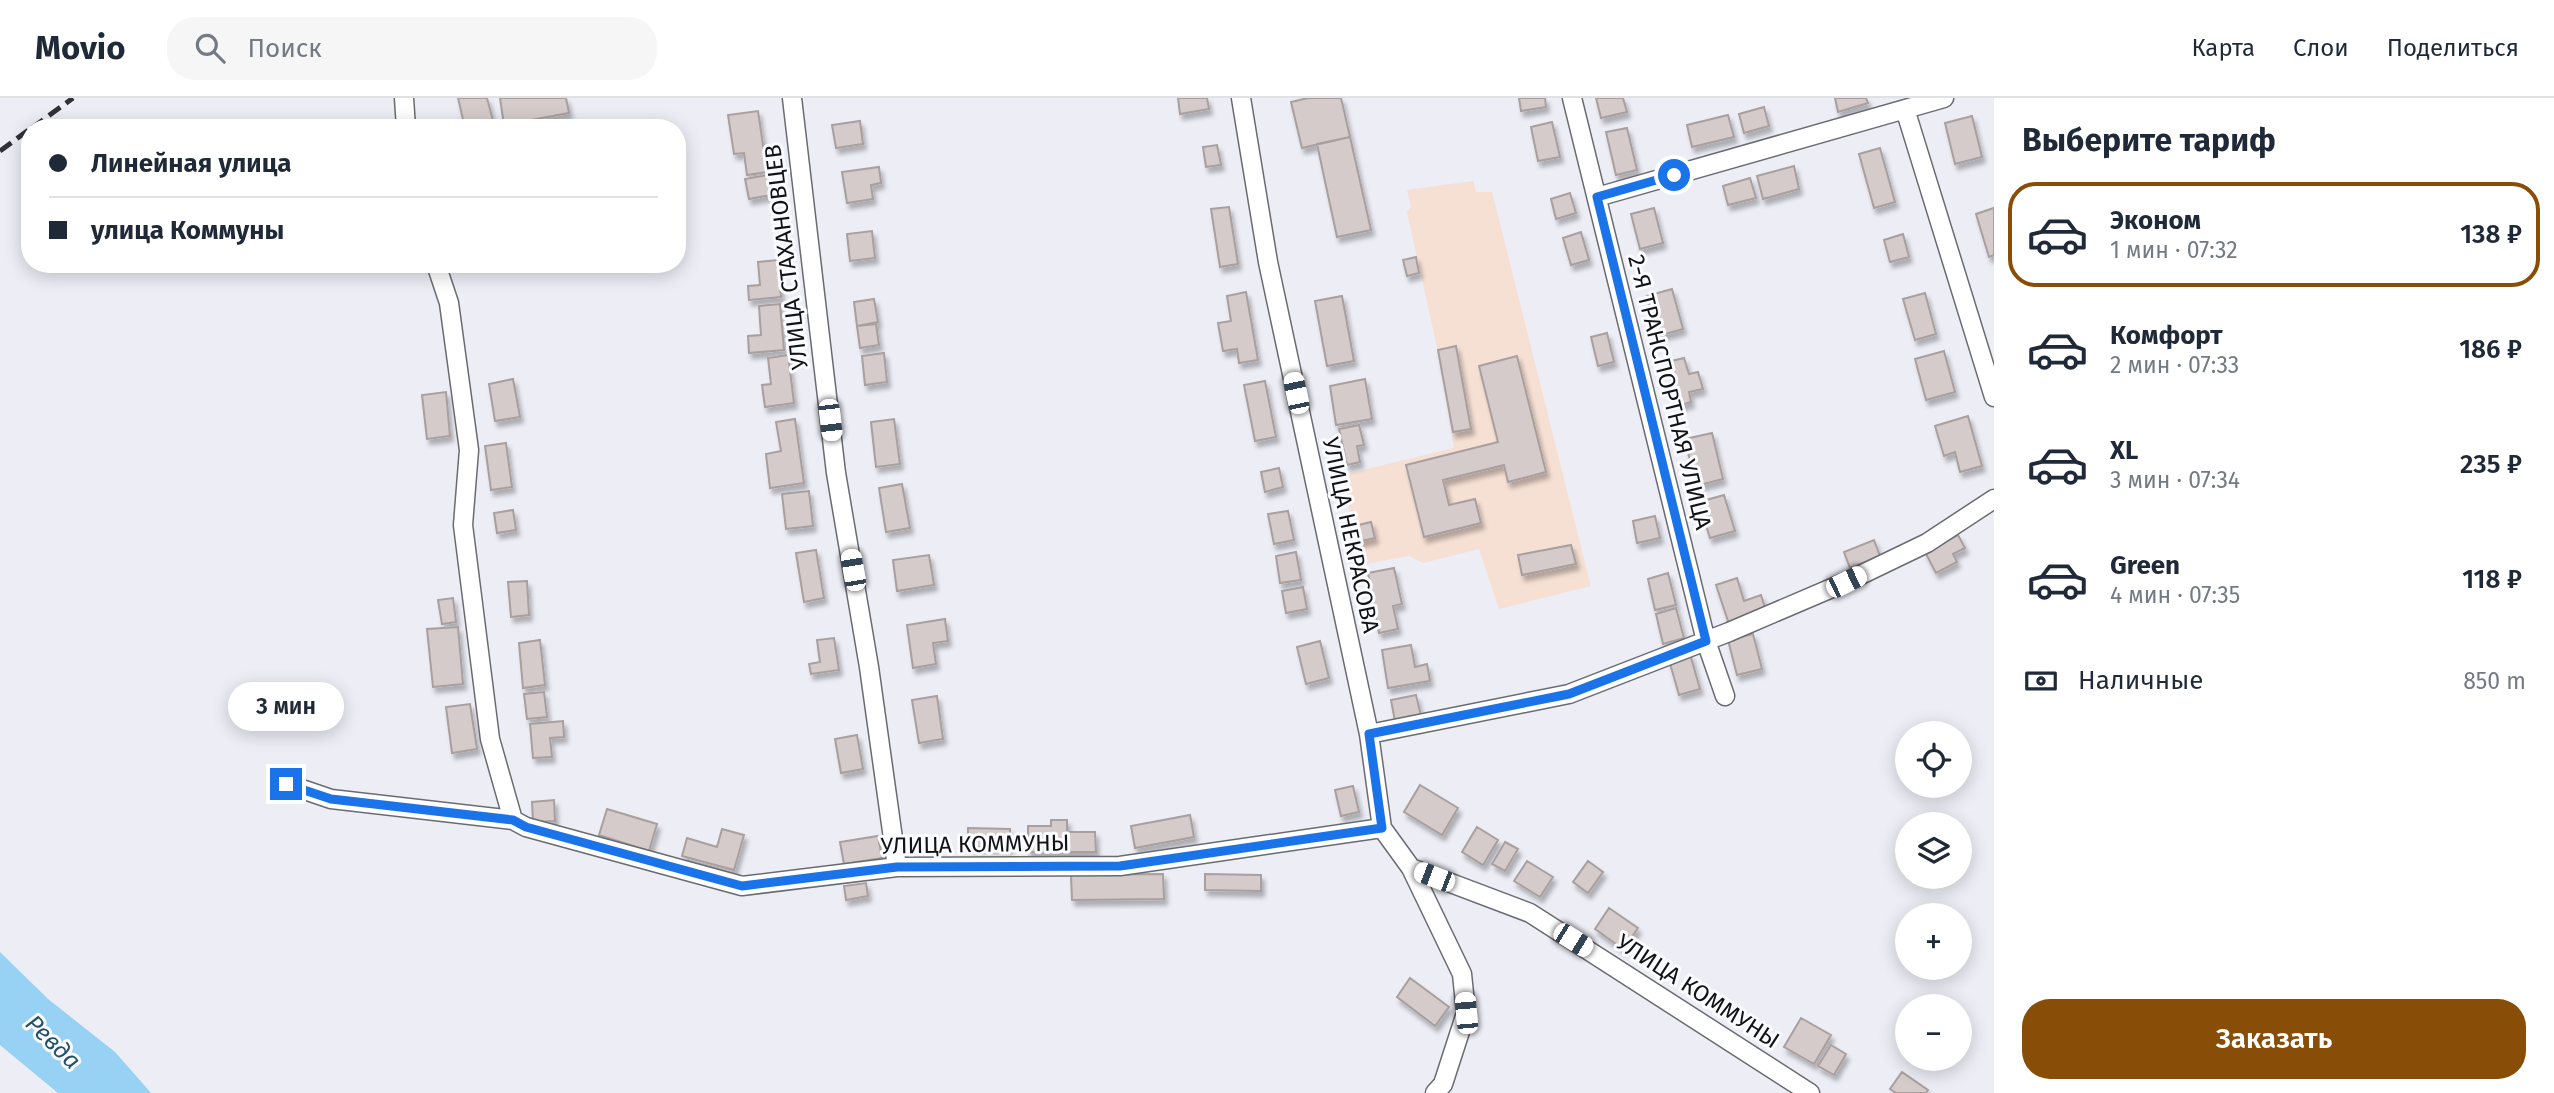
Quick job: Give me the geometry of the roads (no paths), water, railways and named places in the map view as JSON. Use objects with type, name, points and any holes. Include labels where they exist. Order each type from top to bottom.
[{"type":"street","points":[[404,98],[405,119]]},
{"type":"street","name":"УЛИЦА СТАХАНОВЦЕВ","points":[[792,98],[836,473],[869,667],[897,867]]},
{"type":"street","name":"УЛИЦА НЕКРАСОВА","points":[[1241,98],[1268,262],[1369,734]]},
{"type":"street","name":"2-Я ТРАНСПОРТНАЯ УЛИЦА","points":[[1572,98],[1706,641],[1725,696]]},
{"type":"street","points":[[1597,197],[1944,98]]},
{"type":"street","points":[[1905,109],[1994,397]]},
{"type":"street","points":[[439,273],[449,303],[470,450],[463,525],[490,739],[513,820]]},
{"type":"street","points":[[1435,1093],[1443,1084],[1466,1013],[1462,974],[1411,868],[1382,828],[1369,734],[1569,694],[1706,641],[1846,582],[1927,543],[1994,499]]},
{"type":"street","name":"УЛИЦА КОММУНЫ","points":[[286,784],[331,799],[513,820],[526,827],[742,886],[897,867],[1120,866],[1382,828]]},
{"type":"street","name":"УЛИЦА КОММУНЫ","points":[[1411,868],[1530,914],[1810,1093]]},
{"type":"water","name":"Ревда","points":[[0,952],[48,999],[115,1052],[151,1093],[58,1093],[0,1045]]},
{"type":"railway","points":[[44,119],[73,98]]},
{"type":"railway","points":[[0,151],[21,136]]}]
